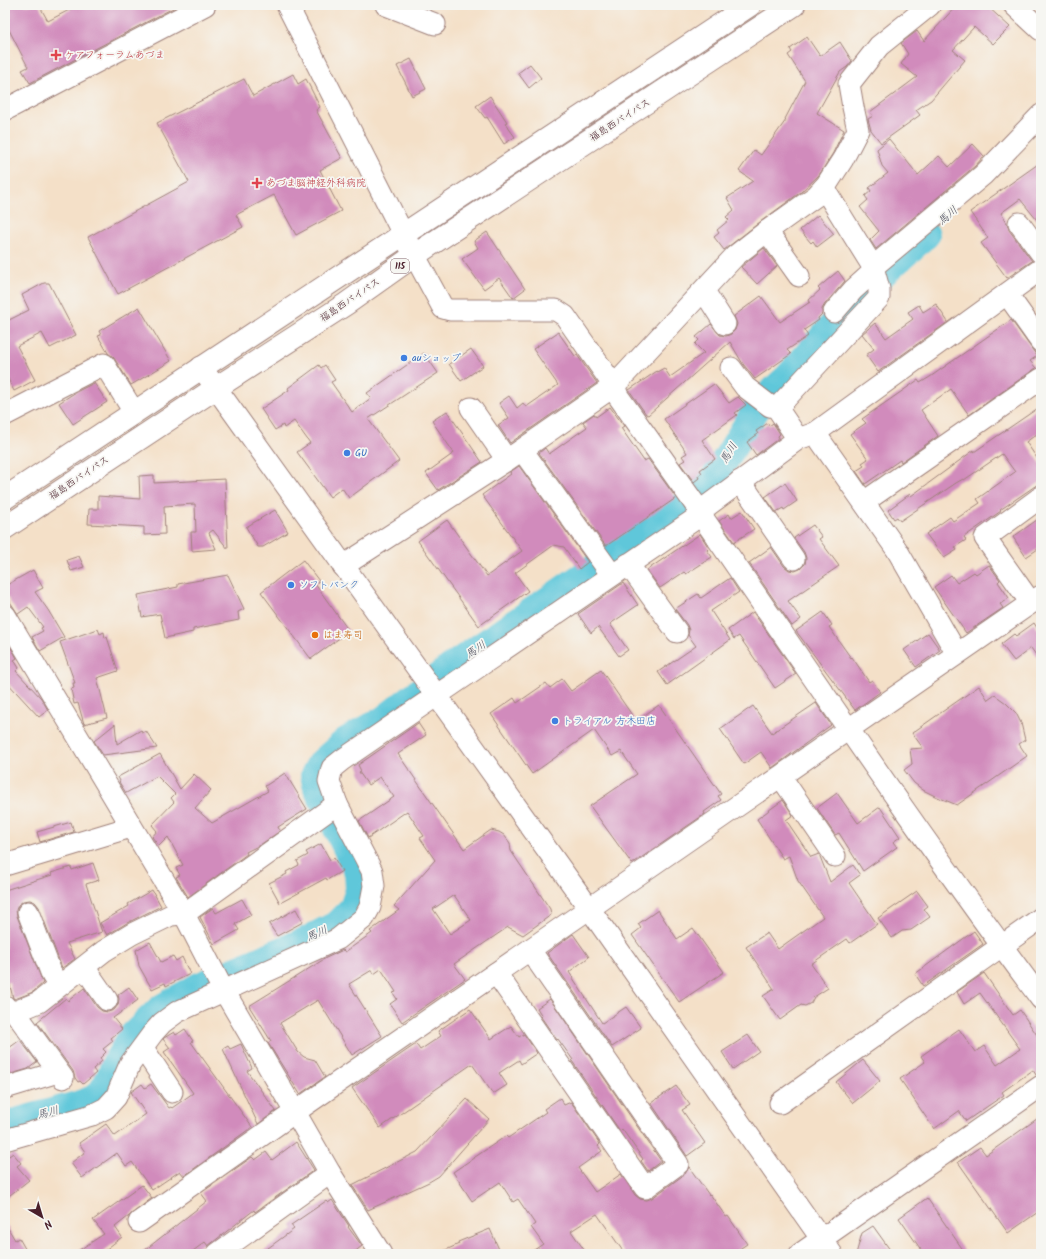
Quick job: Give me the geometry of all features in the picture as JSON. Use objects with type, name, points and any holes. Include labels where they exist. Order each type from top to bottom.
[{"type":"highway","name":"115","points":[[5,498],[750,5]]},
{"type":"highway","name":"福島西バイパス","points":[[5,528],[346,304],[415,256],[794,5]]},
{"type":"street","points":[[5,110],[205,5]]},
{"type":"street","points":[[287,5],[403,234],[443,308],[450,310],[556,310],[565,316],[614,386],[618,396],[849,730],[1001,946],[1041,999]]},
{"type":"street","points":[[386,5],[435,24]]},
{"type":"street","points":[[343,566],[514,455],[614,386],[735,256],[816,196],[824,188],[843,159],[858,130],[849,84],[880,46],[930,5]]},
{"type":"street","points":[[1014,5],[1041,30]]},
{"type":"street","points":[[834,312],[853,290],[875,275],[983,175],[1041,115]]},
{"type":"street","points":[[767,403],[879,298],[875,275],[824,188]]},
{"type":"street","points":[[1019,223],[1041,253]]},
{"type":"street","points":[[767,231],[799,276]]},
{"type":"street","points":[[5,1140],[92,1116],[106,1108],[116,1097],[130,1064],[162,1023],[219,980],[338,939],[364,918],[370,907],[374,886],[372,871],[331,809],[329,781],[332,768],[436,694],[694,504],[707,506],[740,481],[806,436],[1041,269]]},
{"type":"street","points":[[704,290],[725,324]]},
{"type":"street","points":[[1007,294],[1041,342]]},
{"type":"street","points":[[5,415],[104,364],[134,412]]},
{"type":"street","points":[[202,367],[415,667],[436,694],[589,908],[826,1246]]},
{"type":"street","points":[[732,368],[745,387],[767,403],[806,436],[864,502],[897,550],[957,654]]},
{"type":"street","points":[[864,502],[1041,379]]},
{"type":"street","points":[[471,408],[611,566],[677,632]]},
{"type":"street","points":[[740,481],[794,559]]},
{"type":"street","points":[[139,1222],[295,1112],[849,730],[1036,599],[985,538],[1041,497]]},
{"type":"street","points":[[5,614],[184,914],[219,980],[330,1173],[381,1254]]},
{"type":"street","points":[[781,777],[835,856]]},
{"type":"street","points":[[5,1088],[61,1075],[8,1010],[39,1002],[104,951],[132,934],[171,915],[184,914],[331,809]]},
{"type":"street","points":[[5,865],[131,827]]},
{"type":"street","points":[[28,912],[52,975],[59,986]]},
{"type":"street","points":[[780,1104],[1041,918]]},
{"type":"street","points":[[496,973],[646,1188],[678,1164],[530,950]]},
{"type":"street","points":[[84,967],[107,1000]]},
{"type":"street","points":[[143,1048],[172,1092]]},
{"type":"street","points":[[800,1254],[826,1246],[1041,1086]]},
{"type":"street","points":[[217,1254],[330,1173]]},
{"type":"building","name":"ケアフォーラムあづま","points":[[5,5],[39,5],[48,21],[71,9],[69,5],[179,5],[30,83],[22,70],[28,67],[5,22]]},
{"type":"building","points":[[957,5],[986,5],[1010,27],[993,44],[974,27],[953,50],[965,60],[931,100],[916,110],[920,115],[881,143],[871,130],[868,119],[873,116],[870,112],[917,77],[901,64],[908,54],[901,43],[917,31],[924,41]]},
{"type":"building","points":[[807,37],[820,56],[840,42],[852,61],[840,72],[817,113],[844,130],[833,153],[819,175],[801,192],[724,250],[714,237],[719,233],[717,230],[729,220],[726,217],[734,210],[727,198],[753,181],[739,171],[754,150],[761,155],[786,120],[785,119],[805,81],[788,55],[792,52],[790,49]]},
{"type":"building","points":[[411,59],[426,89],[412,96],[397,66]]},
{"type":"building","points":[[530,64],[541,78],[529,88],[518,73]]},
{"type":"building","name":"あづま脳神経外科病院","points":[[293,74],[298,84],[306,79],[320,107],[316,110],[342,158],[320,170],[341,211],[296,235],[274,195],[236,215],[243,227],[118,294],[88,237],[189,182],[157,123],[244,79],[253,96]]},
{"type":"building","points":[[490,96],[507,122],[505,123],[515,137],[504,144],[487,117],[485,118],[476,106]]},
{"type":"building","points":[[889,139],[918,175],[939,156],[949,167],[973,144],[984,156],[975,166],[876,249],[870,240],[879,231],[860,207],[868,200],[865,196],[871,191],[869,188],[888,173],[882,166],[877,149]]},
{"type":"building","points":[[1041,162],[1041,225],[1020,199],[1001,213],[1009,230],[1032,261],[1007,278],[981,243],[988,238],[970,212]]},
{"type":"building","points":[[818,215],[834,234],[817,247],[813,241],[811,243],[800,230]]},
{"type":"building","points":[[487,232],[525,289],[513,298],[499,278],[484,289],[462,259],[478,248],[474,241]]},
{"type":"building","points":[[764,248],[777,266],[757,284],[741,267]]},
{"type":"building","points":[[838,271],[845,281],[825,304],[822,309],[822,314],[818,318],[819,320],[804,330],[808,336],[787,350],[791,354],[755,379],[743,364],[730,342],[648,415],[629,390],[664,368],[670,377],[704,353],[695,344],[699,340],[696,337],[711,324],[720,335],[726,336],[731,334],[735,330],[737,324],[734,316],[761,296],[780,322],[810,302],[809,300],[820,290],[818,288]]},
{"type":"building","points":[[44,283],[49,283],[76,335],[50,348],[42,333],[17,346],[35,380],[14,391],[5,373],[5,322],[29,310],[22,295]]},
{"type":"building","points":[[936,304],[948,322],[878,372],[866,355],[874,349],[862,334],[875,323],[886,338],[913,319],[908,312],[919,305],[923,312]]},
{"type":"building","points":[[139,307],[171,361],[131,385],[114,358],[108,353],[98,336],[101,335],[99,331]]},
{"type":"building","points":[[1011,320],[1037,356],[1030,361],[1036,368],[969,415],[951,389],[921,410],[938,436],[901,462],[900,460],[865,484],[856,471],[864,466],[862,463],[868,459],[850,434],[866,423],[862,419],[918,380],[920,383],[930,377]]},
{"type":"building","points":[[558,332],[597,383],[510,443],[498,425],[509,418],[499,403],[509,396],[517,408],[523,403],[526,407],[558,385],[533,349]]},
{"type":"building","points":[[471,349],[483,366],[461,381],[449,364]]},
{"type":"building","points":[[424,353],[438,373],[368,419],[399,461],[349,498],[342,488],[330,497],[297,452],[310,443],[294,421],[284,428],[283,425],[275,430],[261,409],[289,390],[288,388],[319,365],[321,368],[325,365],[335,380],[331,382],[352,412],[371,398],[367,393]]},
{"type":"building","points":[[94,383],[107,402],[73,424],[59,403]]},
{"type":"building","points":[[714,384],[729,403],[738,397],[746,405],[735,413],[737,415],[702,440],[715,459],[700,470],[702,473],[694,482],[680,463],[685,460],[682,456],[687,453],[664,419]]},
{"type":"building","points":[[1041,406],[1041,431],[1026,442],[1041,464],[1041,482],[964,537],[966,540],[955,547],[957,550],[944,558],[926,534],[950,517],[953,521],[980,503],[977,499],[1015,472],[1002,454],[900,521],[897,517],[894,519],[888,510],[910,494],[911,496],[974,450],[974,452]]},
{"type":"building","points":[[610,407],[624,426],[621,428],[644,461],[648,459],[676,498],[606,546],[539,453],[545,448],[549,454],[587,427],[583,422],[594,414],[596,417]]},
{"type":"building","points":[[447,411],[482,462],[438,490],[426,473],[454,453],[432,421]]},
{"type":"building","points":[[768,423],[769,426],[773,423],[780,434],[778,436],[779,438],[756,455],[747,442],[758,434],[756,431]]},
{"type":"building","points":[[519,466],[588,562],[579,569],[564,547],[554,545],[515,573],[528,591],[479,626],[418,541],[447,520],[487,576],[522,551],[482,495],[511,474],[510,472]]},
{"type":"building","points":[[154,475],[154,483],[225,479],[228,549],[213,530],[209,533],[216,549],[192,551],[191,532],[196,532],[195,504],[164,506],[165,534],[144,535],[144,527],[88,524],[89,509],[98,509],[98,496],[140,499],[139,476]]},
{"type":"building","points":[[785,483],[797,501],[784,510],[783,508],[776,512],[765,497]]},
{"type":"building","points":[[275,510],[288,532],[263,547],[258,547],[246,527]]},
{"type":"building","points":[[742,511],[754,529],[734,542],[719,521],[729,514],[731,518]]},
{"type":"building","points":[[1041,517],[1041,547],[1026,557],[1013,537]]},
{"type":"building","points":[[813,525],[822,537],[819,539],[839,566],[788,601],[801,619],[792,626],[749,563],[771,547],[784,566],[789,570],[795,571],[800,569],[805,564],[806,558],[804,552],[794,538]]},
{"type":"building","points":[[700,534],[709,548],[707,550],[712,557],[686,574],[684,572],[660,588],[647,570]]},
{"type":"building","points":[[79,556],[84,567],[71,571],[67,560]]},
{"type":"building","points":[[303,560],[319,581],[315,584],[349,631],[311,659],[261,592]]},
{"type":"building","points":[[989,565],[1000,580],[998,582],[1009,598],[1000,604],[1003,608],[966,633],[934,587],[951,575],[957,583],[974,572],[976,574]]},
{"type":"building","points":[[33,570],[43,588],[35,592],[64,637],[40,651],[32,637],[43,631],[41,628],[43,627],[28,607],[18,614],[5,594],[5,586]]},
{"type":"building","points":[[228,575],[244,609],[238,612],[239,620],[193,629],[193,632],[165,638],[160,614],[142,617],[138,595],[178,587],[178,584]]},
{"type":"building","points":[[730,578],[739,592],[711,611],[730,640],[667,685],[658,672],[696,646],[688,635],[689,630],[687,625],[675,609],[698,594],[701,598]]},
{"type":"building","points":[[623,583],[638,605],[610,624],[628,650],[619,656],[598,627],[591,633],[578,614]]},
{"type":"building","points":[[753,612],[796,674],[775,688],[739,636],[734,639],[728,630]]},
{"type":"building","points":[[823,612],[832,625],[829,627],[851,658],[852,657],[869,682],[872,680],[880,692],[855,710],[796,631]]},
{"type":"building","points":[[1034,623],[1041,634],[1041,662],[1031,648],[1014,661],[1001,644],[1014,634],[1016,636]]},
{"type":"building","points":[[98,629],[100,634],[104,632],[105,638],[107,637],[118,671],[97,678],[107,718],[84,724],[78,703],[74,704],[71,689],[74,688],[73,683],[75,683],[60,642]]},
{"type":"building","points":[[928,633],[940,650],[916,667],[904,650]]},
{"type":"building","points":[[5,647],[7,650],[11,648],[17,658],[14,660],[19,668],[16,671],[41,698],[48,710],[39,717],[5,680]]},
{"type":"building","points":[[601,670],[636,721],[659,705],[721,794],[718,796],[721,800],[704,812],[705,814],[632,864],[590,806],[637,774],[621,751],[612,756],[594,730],[532,774],[491,714],[514,698],[517,703],[546,683],[550,688],[562,679],[571,691]]},
{"type":"building","points":[[979,686],[988,700],[995,695],[1016,713],[1021,723],[1025,740],[1019,744],[1027,756],[957,805],[923,790],[914,783],[904,770],[912,764],[910,749],[923,748],[912,733]]},
{"type":"building","points":[[816,703],[831,725],[772,768],[761,752],[744,764],[720,729],[753,706],[772,733]]},
{"type":"building","points":[[418,723],[426,735],[398,754],[427,796],[464,849],[491,830],[504,835],[510,843],[511,851],[550,909],[551,915],[523,935],[508,927],[454,964],[465,979],[402,1022],[390,1004],[397,999],[393,993],[396,992],[381,969],[374,974],[372,970],[349,984],[382,1036],[352,1055],[318,1000],[280,1023],[298,1052],[304,1057],[315,1060],[325,1077],[300,1094],[268,1043],[271,1041],[249,1006],[326,958],[343,950],[345,952],[372,933],[370,931],[399,910],[394,906],[435,860],[420,838],[424,836],[407,811],[368,838],[359,821],[394,797],[380,777],[368,785],[359,772],[361,771],[358,765]],"holes":[[[454,895],[471,920],[450,934],[433,909]]]},
{"type":"building","points":[[115,724],[117,744],[141,730],[142,733],[146,731],[157,748],[103,755],[94,741]]},
{"type":"building","points":[[160,754],[180,789],[194,774],[211,790],[195,808],[212,823],[268,791],[265,786],[285,773],[307,809],[278,827],[280,831],[260,845],[246,852],[247,854],[188,897],[176,877],[180,875],[176,868],[183,865],[168,837],[159,846],[152,837],[157,831],[152,825],[174,802],[171,798],[175,794],[157,776],[126,793],[119,782],[118,777]]},
{"type":"building","points":[[837,793],[858,823],[880,807],[900,837],[893,842],[897,847],[863,871],[839,833],[835,835],[817,808]]},
{"type":"building","points":[[783,800],[793,815],[786,820],[811,857],[819,854],[830,882],[853,865],[860,875],[849,883],[877,924],[850,943],[847,939],[811,964],[828,988],[814,997],[811,1003],[805,1006],[801,1005],[780,1020],[763,996],[774,989],[746,947],[767,933],[778,949],[823,917],[798,881],[789,856],[783,859],[757,819]]},
{"type":"building","points":[[71,822],[74,832],[40,842],[37,832]]},
{"type":"building","points":[[321,844],[330,860],[334,858],[342,871],[280,903],[269,883],[287,874],[286,872],[299,865],[297,861],[308,855],[306,852]]},
{"type":"building","points":[[93,863],[99,880],[86,884],[102,932],[67,943],[75,959],[62,968],[39,907],[35,902],[30,900],[23,901],[18,905],[16,910],[17,916],[43,983],[33,992],[15,999],[13,998],[9,982],[5,983],[5,890],[52,875],[51,873],[71,867],[72,870]]},
{"type":"building","points":[[152,890],[161,906],[107,935],[100,923]]},
{"type":"building","points":[[917,891],[928,906],[924,909],[930,917],[911,930],[902,931],[892,938],[878,918]]},
{"type":"building","points":[[242,899],[251,915],[235,924],[239,930],[214,944],[200,917],[213,908],[216,913]]},
{"type":"building","points":[[296,909],[303,922],[277,936],[269,924]]},
{"type":"building","points":[[658,910],[677,939],[693,928],[724,972],[679,1002],[632,935],[641,928],[638,924]]},
{"type":"building","points":[[974,931],[983,944],[923,986],[915,974]]},
{"type":"building","points":[[573,934],[589,957],[569,972],[602,1023],[626,1007],[641,1028],[612,1047],[547,953]]},
{"type":"building","points":[[150,942],[161,962],[173,956],[176,961],[182,957],[190,974],[166,986],[165,983],[152,989],[139,966],[136,950]]},
{"type":"building","points":[[984,973],[1013,1015],[1020,1010],[1041,1041],[1041,1074],[1036,1075],[1033,1070],[1002,1092],[1004,1095],[966,1121],[959,1111],[934,1129],[900,1079],[925,1062],[921,1056],[959,1029],[975,1052],[984,1046],[997,1065],[1020,1049],[980,993],[964,1004],[957,992]]},
{"type":"building","points":[[129,987],[138,1000],[113,1018],[122,1029],[111,1038],[113,1041],[103,1049],[106,1052],[100,1058],[102,1061],[93,1069],[96,1073],[83,1084],[80,1081],[78,1082],[73,1071],[37,1022],[66,998],[68,1001],[84,988],[97,1007],[102,1011],[108,1012],[114,1010],[118,1005],[118,995]]},
{"type":"building","points":[[550,999],[661,1161],[648,1171],[641,1161],[643,1159],[622,1129],[620,1131],[572,1061],[573,1060],[541,1017],[542,1016],[537,1008]]},
{"type":"building","points":[[470,1009],[491,1039],[511,1026],[519,1037],[524,1034],[537,1053],[521,1064],[519,1060],[499,1073],[507,1085],[493,1094],[472,1064],[380,1128],[352,1088],[416,1044],[420,1050],[441,1036],[438,1031]]},
{"type":"building","points":[[185,1029],[193,1041],[191,1042],[252,1127],[184,1176],[180,1171],[152,1190],[132,1162],[126,1166],[117,1153],[82,1178],[71,1163],[85,1152],[79,1143],[106,1124],[115,1136],[146,1114],[131,1092],[142,1084],[145,1088],[151,1084],[169,1108],[172,1108],[193,1093],[164,1052],[170,1048],[163,1039],[174,1032],[176,1035]]},
{"type":"building","points":[[748,1035],[759,1051],[733,1069],[722,1052]]},
{"type":"building","points":[[20,1040],[37,1062],[28,1069],[11,1074],[10,1072],[5,1075],[5,1051]]},
{"type":"building","points":[[241,1044],[252,1068],[247,1071],[276,1111],[258,1124],[223,1049],[228,1046],[230,1049]]},
{"type":"building","points":[[863,1060],[880,1081],[853,1103],[836,1082]]},
{"type":"building","points":[[676,1086],[690,1105],[682,1110],[705,1143],[687,1156],[651,1103]]},
{"type":"building","points":[[560,1098],[564,1105],[571,1102],[600,1144],[598,1146],[602,1151],[578,1168],[595,1192],[621,1174],[635,1195],[640,1199],[647,1200],[685,1174],[689,1167],[726,1217],[728,1216],[747,1244],[732,1254],[625,1254],[597,1214],[571,1231],[587,1254],[528,1254],[543,1244],[531,1227],[535,1224],[518,1199],[513,1202],[500,1182],[472,1201],[453,1172],[506,1136],[508,1138],[546,1112],[544,1109]]},
{"type":"building","points":[[467,1099],[489,1119],[439,1176],[368,1210],[352,1185],[417,1152]]},
{"type":"building","points":[[1041,1116],[1041,1210],[1008,1233],[958,1162],[980,1147],[986,1155]]},
{"type":"building","points":[[296,1142],[314,1170],[255,1212],[254,1210],[208,1246],[205,1242],[189,1254],[140,1254],[207,1201],[201,1193],[252,1157],[255,1160],[266,1152],[272,1160]]},
{"type":"building","points":[[5,1152],[9,1156],[13,1153],[21,1163],[17,1166],[29,1180],[5,1199]]},
{"type":"building","points":[[142,1185],[152,1198],[115,1227],[122,1237],[100,1254],[73,1254],[104,1234],[93,1220]]},
{"type":"building","points":[[927,1198],[966,1254],[924,1254],[899,1218]]},
{"type":"building","points":[[332,1200],[349,1226],[348,1227],[362,1246],[352,1254],[260,1254],[294,1229],[291,1225],[326,1201],[328,1203]]},
{"type":"building","points":[[5,1223],[15,1240],[19,1238],[28,1254],[5,1254]]},
{"type":"building","points":[[873,1226],[893,1254],[856,1254],[862,1233]]},
{"type":"building","points":[[490,1229],[501,1254],[437,1254],[459,1244],[458,1242]]},
{"type":"waterway","name":"馬川","points":[[5,1125],[84,1103],[99,1096],[108,1081],[116,1062],[133,1035],[161,1008],[199,986],[309,939],[336,925],[353,908],[359,890],[358,872],[317,788],[314,775],[320,764],[346,741],[383,720],[451,667],[704,492],[713,480],[760,403],[788,377],[861,293],[926,235]]},
{"type":"place","name":"ケアフォーラムあづま","points":[[56,55]]},
{"type":"place","name":"あづま脳神経外科病院","points":[[257,183]]},
{"type":"place","name":"auショップ","points":[[404,358]]},
{"type":"place","name":"GU","points":[[347,453]]},
{"type":"place","name":"ソフトバンク","points":[[291,585]]},
{"type":"place","name":"はま寿司","points":[[315,635]]},
{"type":"place","name":"トライアル 方木田店","points":[[555,721]]}]
